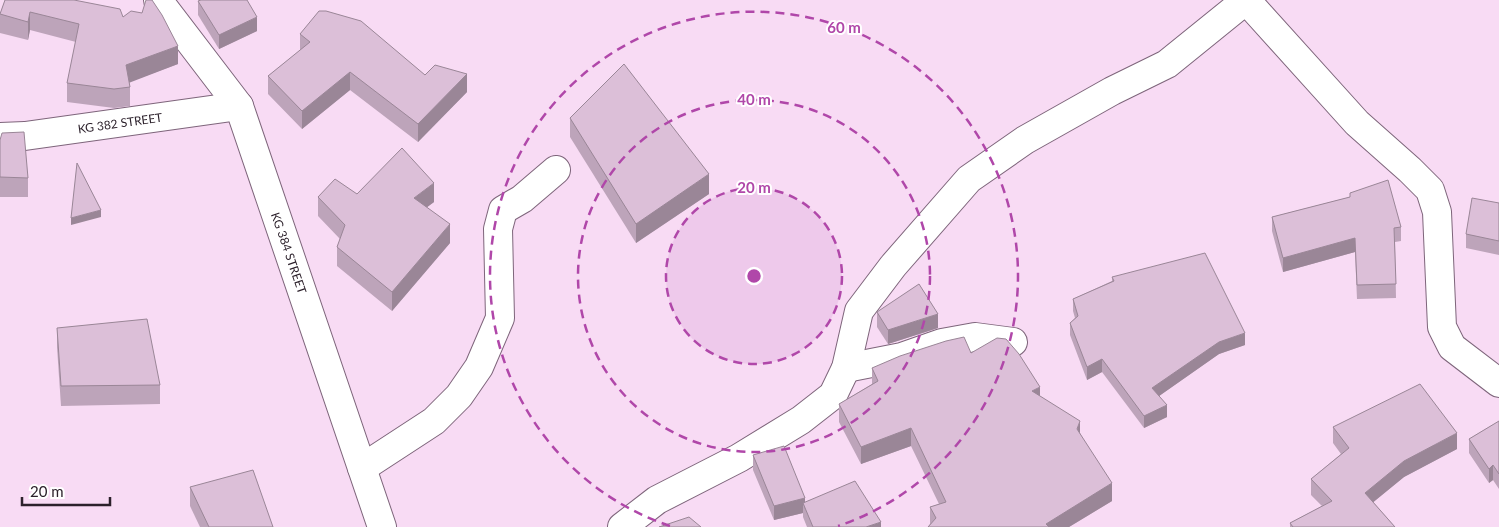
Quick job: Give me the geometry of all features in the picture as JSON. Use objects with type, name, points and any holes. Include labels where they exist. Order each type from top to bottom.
[{"type":"street","name":"KG 384 STREET","points":[[158,0],[239,106],[382,527]]},
{"type":"street","points":[[622,527],[657,500],[739,458],[801,420],[833,395],[846,368],[859,311],[893,266],[969,179],[1025,140],[1112,91],[1167,64],[1246,0],[1357,123],[1430,190],[1437,212],[1442,327],[1452,347],[1499,383]]},
{"type":"street","name":"KG 382 STREET","points":[[0,138],[239,106]]},
{"type":"street","points":[[362,468],[434,421],[459,396],[479,368],[500,318],[498,229],[503,210],[522,199],[556,170]]},
{"type":"street","points":[[846,368],[902,358],[942,343],[974,337],[1012,342]]},
{"type":"building","points":[[5,0],[74,0],[120,9],[123,17],[131,11],[142,13],[146,0],[152,0],[178,46],[126,65],[130,87],[114,89],[67,83],[79,24],[30,12],[28,22],[0,14]]},
{"type":"building","points":[[247,0],[257,17],[219,35],[198,1]]},
{"type":"building","points":[[319,11],[326,11],[361,21],[425,75],[435,65],[467,74],[418,124],[350,72],[302,111],[268,76],[310,42],[300,34]]},
{"type":"building","points":[[624,64],[709,174],[636,224],[570,118]]},
{"type":"building","points":[[24,132],[28,178],[0,177],[0,140],[2,133]]},
{"type":"building","points":[[402,148],[434,183],[414,198],[450,224],[392,292],[337,247],[345,225],[318,197],[335,179],[357,194]]},
{"type":"building","points":[[77,163],[101,210],[71,218]]},
{"type":"building","points":[[1388,180],[1401,227],[1394,228],[1396,284],[1357,285],[1355,238],[1283,258],[1272,217],[1350,197],[1350,193]]},
{"type":"building","points":[[1472,198],[1499,203],[1499,241],[1466,234]]},
{"type":"building","points":[[1205,253],[1245,333],[1219,342],[1152,388],[1167,405],[1144,416],[1102,359],[1087,367],[1070,323],[1078,316],[1073,299],[1114,281],[1112,277]]},
{"type":"building","points":[[919,284],[938,314],[888,330],[877,312]]},
{"type":"building","points":[[147,319],[160,385],[61,386],[57,328]]},
{"type":"building","points":[[964,337],[971,353],[997,338],[1006,339],[1019,354],[1040,387],[1032,391],[1080,421],[1077,429],[1112,483],[1046,524],[1049,527],[928,527],[936,518],[930,507],[946,502],[911,428],[861,447],[839,404],[878,381],[872,368],[900,356]]},
{"type":"building","points":[[1420,384],[1457,433],[1404,461],[1365,493],[1395,527],[1293,527],[1290,523],[1332,501],[1311,479],[1349,448],[1333,427]]},
{"type":"building","points":[[1499,421],[1499,474],[1493,465],[1489,469],[1469,439]]},
{"type":"building","points":[[784,446],[805,498],[774,506],[753,455]]},
{"type":"building","points":[[253,470],[273,527],[209,527],[190,487]]},
{"type":"building","points":[[855,481],[881,522],[866,527],[813,527],[803,503]]},
{"type":"building","points":[[689,517],[701,527],[659,527]]}]
